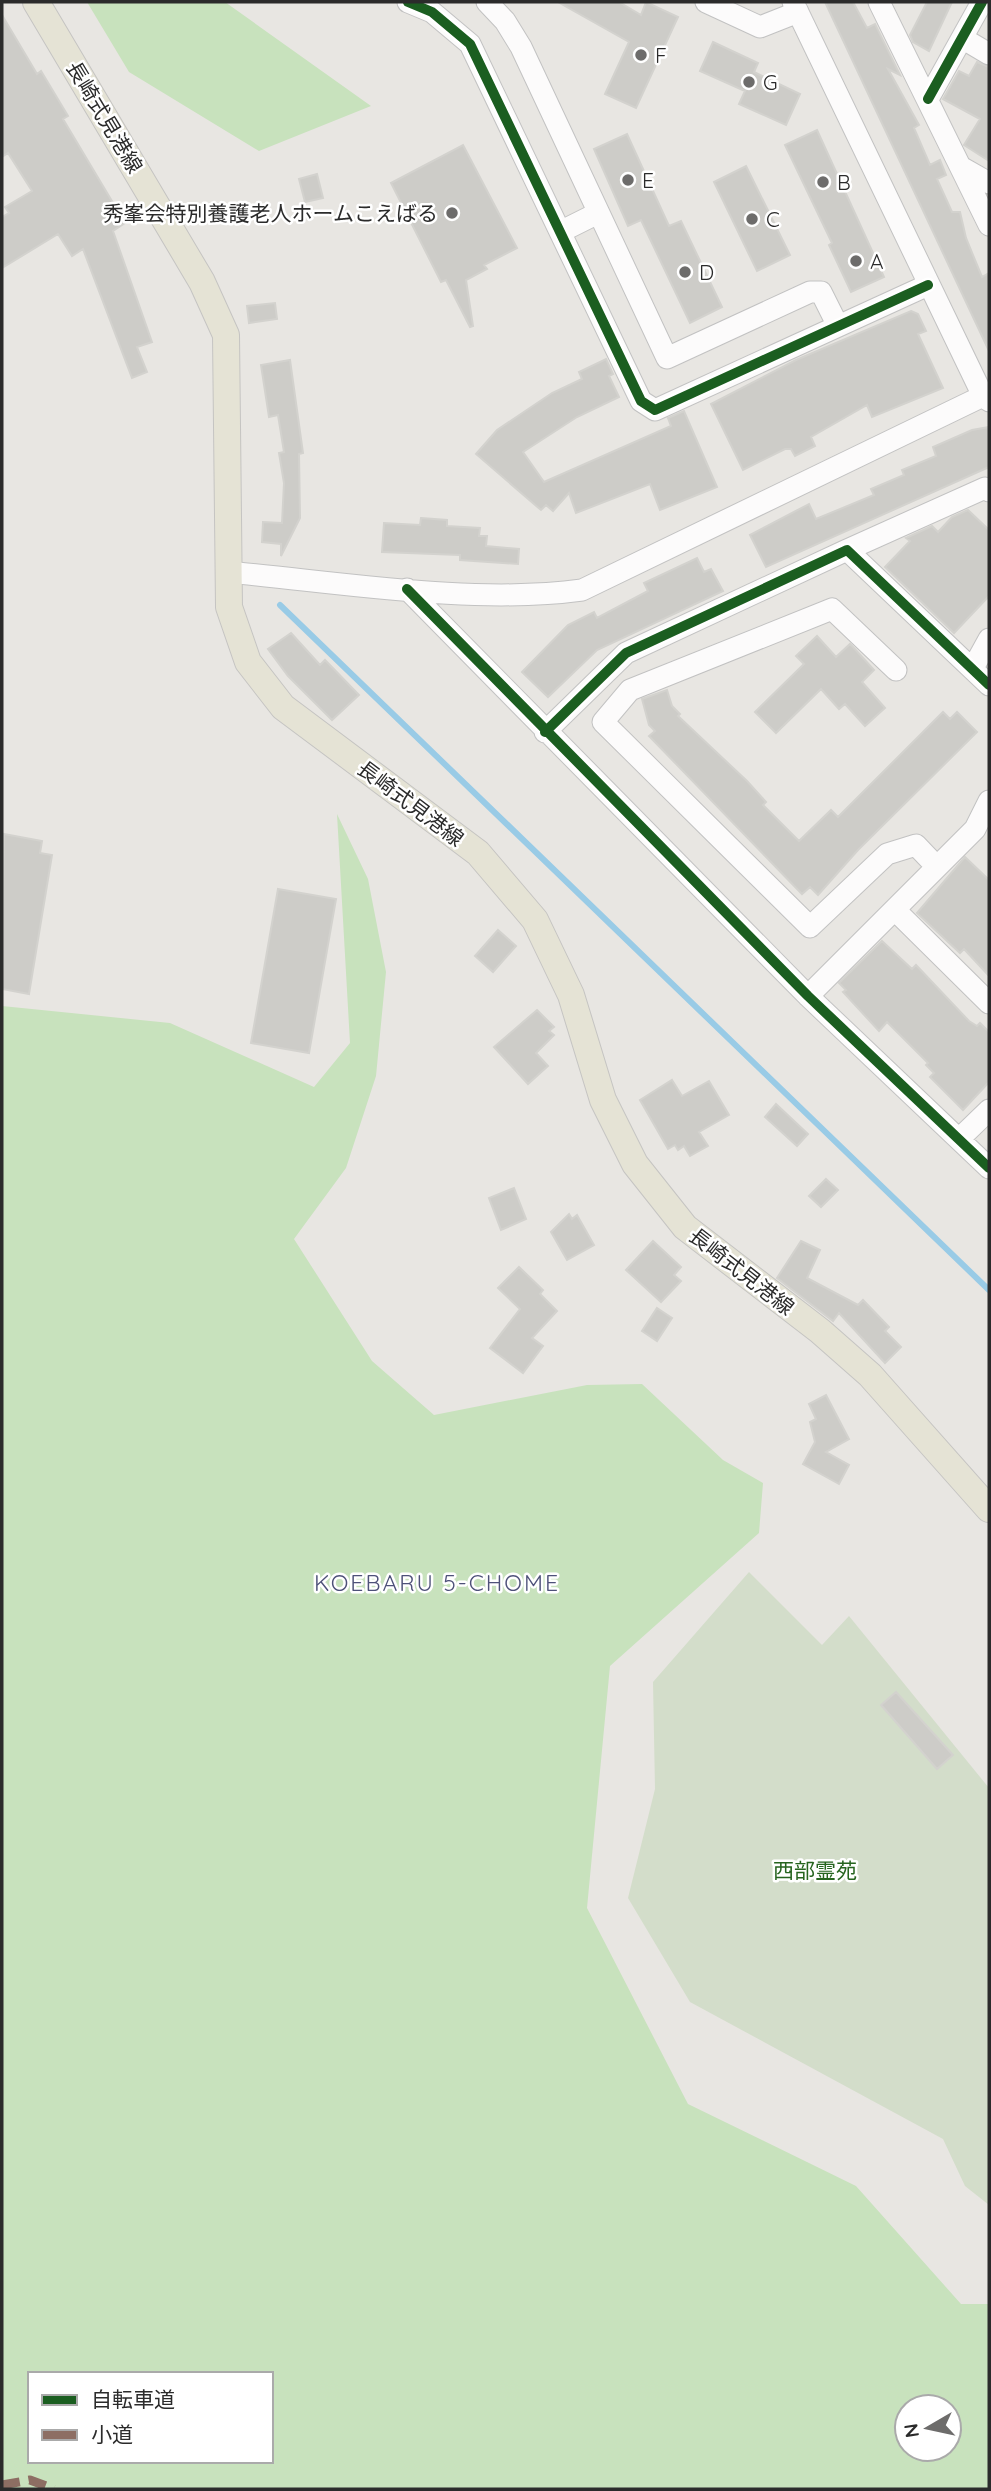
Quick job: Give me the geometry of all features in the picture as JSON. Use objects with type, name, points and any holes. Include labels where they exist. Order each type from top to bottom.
[{"type":"main road","name":"長崎式見港線","points":[[36,2],[202,282],[226,335],[229,607],[248,662],[283,708],[478,853],[535,920],[571,995],[603,1100],[635,1164],[685,1227],[820,1331],[870,1375],[989,1509]]},
{"type":"street","points":[[408,2],[432,12],[470,44],[641,401],[655,410],[928,285]]},
{"type":"street","points":[[487,2],[505,21],[521,47],[667,358],[810,292],[821,292],[838,326]]},
{"type":"street","points":[[227,572],[407,589],[536,596],[582,590],[986,398],[928,285],[795,7],[760,27],[706,2]]},
{"type":"street","points":[[879,2],[989,225]]},
{"type":"street","points":[[928,99],[982,2]]},
{"type":"street","points":[[962,38],[989,54]]},
{"type":"street","points":[[961,167],[989,183]]},
{"type":"street","points":[[560,232],[598,213]]},
{"type":"street","points":[[545,732],[626,653],[985,488],[989,491]]},
{"type":"street","points":[[847,550],[989,685]]},
{"type":"street","points":[[407,589],[808,996],[989,1168]]},
{"type":"street","points":[[896,670],[832,609],[630,690],[603,722],[810,927],[887,854],[916,845],[937,867]]},
{"type":"street","points":[[973,668],[989,639]]},
{"type":"street","points":[[808,996],[937,867],[982,836],[989,801]]},
{"type":"street","points":[[895,910],[989,1003]]},
{"type":"street","points":[[959,1139],[989,1110]]},
{"type":"green space","points":[[87,2],[225,2],[371,106],[259,151],[129,72]]},
{"type":"green space","points":[[337,814],[368,879],[386,972],[376,1076],[346,1168],[294,1239],[372,1361],[434,1415],[587,1385],[642,1384],[723,1460],[763,1483],[759,1533],[610,1666],[587,1908],[688,2104],[856,2186],[961,2304],[989,2304],[989,2489],[2,2489],[2,1006],[170,1023],[314,1087],[350,1043]]},
{"type":"green space","name":"西部霊苑","points":[[749,1572],[822,1645],[849,1616],[989,1788],[989,2205],[965,2186],[943,2139],[690,2002],[628,1898],[655,1789],[653,1682]]},
{"type":"building","name":"F","points":[[558,2],[619,2],[641,15],[646,2],[678,17],[636,108],[605,94],[629,42]]},
{"type":"building","points":[[825,2],[853,2],[867,28],[875,24],[900,75],[888,69],[919,125],[914,128],[930,165],[940,160],[946,175],[937,179],[952,212],[960,212],[966,238],[982,277],[989,273],[989,351]]},
{"type":"building","points":[[927,2],[952,2],[929,51],[913,42],[910,35]]},
{"type":"building","points":[[2,15],[37,74],[41,71],[68,116],[63,119],[125,223],[113,231],[152,342],[137,347],[147,372],[132,378],[83,249],[72,256],[58,234],[2,268],[2,217],[9,213],[5,207],[32,191],[8,153],[2,157]]},
{"type":"building","name":"G","points":[[713,42],[758,63],[754,72],[800,94],[786,125],[739,104],[745,91],[700,71]]},
{"type":"building","points":[[977,62],[989,67],[989,161],[964,145],[980,119],[943,99],[959,71],[969,76]]},
{"type":"building","name":"B","points":[[817,130],[884,277],[851,292],[829,245],[832,243],[785,145]]},
{"type":"building","points":[[627,134],[669,226],[681,221],[722,307],[690,323],[641,220],[628,226],[594,149]]},
{"type":"building","name":"秀峯会特別養護老人ホームこえばる","points":[[463,145],[517,248],[484,265],[487,269],[466,280],[473,326],[470,327],[446,280],[441,282],[391,183]]},
{"type":"building","name":"C","points":[[746,166],[790,255],[757,271],[714,182]]},
{"type":"building","points":[[317,174],[323,198],[305,202],[299,179]]},
{"type":"building","points":[[275,303],[277,319],[249,323],[247,306]]},
{"type":"building","points":[[911,311],[918,314],[926,331],[918,334],[943,388],[872,417],[867,405],[811,437],[815,446],[795,456],[791,449],[785,449],[743,470],[711,404],[796,360]]},
{"type":"building","points":[[606,359],[613,374],[609,376],[619,397],[577,417],[523,452],[544,482],[671,426],[668,418],[684,411],[717,487],[660,510],[650,484],[576,513],[569,493],[553,511],[546,505],[541,510],[476,454],[497,430],[552,393],[582,379],[579,372]]},
{"type":"building","points":[[290,360],[303,453],[299,454],[300,518],[281,556],[281,544],[262,542],[263,522],[282,523],[284,483],[279,453],[284,452],[278,415],[269,417],[261,365]]},
{"type":"building","points":[[989,427],[989,467],[766,567],[750,535],[809,504],[816,519],[874,495],[871,489],[904,475],[902,470],[936,456],[933,447],[972,430]]},
{"type":"building","points":[[968,510],[989,530],[989,596],[954,633],[885,567],[910,541],[906,538],[932,526],[938,532],[952,517]]},
{"type":"building","points":[[421,518],[447,520],[447,526],[480,528],[479,536],[487,536],[486,546],[519,549],[518,564],[460,560],[460,555],[382,552],[384,523],[420,525]]},
{"type":"building","points":[[697,558],[704,572],[711,569],[723,591],[597,650],[548,697],[522,672],[568,625],[594,612],[597,618],[648,591],[644,583]]},
{"type":"building","points":[[291,633],[320,665],[325,660],[359,695],[332,720],[288,676],[268,649]]},
{"type":"building","points":[[817,636],[836,657],[850,644],[853,647],[874,670],[862,682],[885,708],[865,726],[845,704],[839,709],[821,689],[776,733],[755,712],[804,664],[796,656]]},
{"type":"building","points":[[667,690],[672,706],[680,714],[678,716],[747,781],[766,802],[763,805],[799,841],[831,810],[838,817],[943,712],[950,719],[957,712],[977,732],[858,850],[818,895],[810,887],[802,894],[649,736],[655,731],[649,725],[642,699]]},
{"type":"building","points":[[4,834],[42,841],[40,853],[52,855],[29,994],[2,989]]},
{"type":"building","points":[[965,857],[989,880],[989,976],[964,949],[960,953],[917,913]]},
{"type":"building","points":[[278,889],[336,899],[309,1053],[251,1043]]},
{"type":"building","points":[[498,930],[516,946],[493,972],[475,956]]},
{"type":"building","points":[[882,941],[912,969],[916,965],[969,1021],[977,1026],[980,1023],[989,1032],[989,1082],[963,1110],[930,1077],[934,1073],[926,1065],[928,1063],[887,1022],[879,1031],[843,992],[846,990],[839,983]]},
{"type":"building","points":[[537,1010],[554,1027],[549,1031],[554,1035],[536,1053],[548,1066],[528,1084],[494,1047]]},
{"type":"building","points":[[672,1080],[682,1096],[709,1081],[729,1115],[699,1132],[708,1146],[690,1156],[684,1146],[678,1150],[675,1145],[668,1149],[640,1100]]},
{"type":"building","points":[[776,1104],[808,1134],[797,1146],[765,1117]]},
{"type":"building","points":[[826,1179],[838,1190],[821,1207],[809,1196]]},
{"type":"building","points":[[514,1188],[526,1219],[501,1230],[489,1198]]},
{"type":"building","points":[[569,1214],[572,1219],[577,1215],[594,1245],[567,1260],[551,1232]]},
{"type":"building","points":[[653,1241],[681,1267],[674,1275],[681,1281],[661,1302],[626,1270]]},
{"type":"building","points":[[801,1241],[820,1250],[807,1278],[858,1305],[863,1300],[889,1327],[885,1331],[901,1347],[885,1363],[839,1313],[833,1321],[777,1278]]},
{"type":"building","points":[[519,1267],[543,1290],[540,1294],[557,1311],[532,1338],[543,1346],[523,1373],[490,1348],[520,1309],[498,1288]]},
{"type":"building","points":[[657,1308],[672,1318],[657,1341],[642,1331]]},
{"type":"building","points":[[826,1395],[849,1439],[826,1452],[849,1465],[839,1484],[803,1464],[815,1442],[810,1422],[816,1419],[809,1404]]},
{"type":"building","points":[[896,1692],[953,1755],[937,1769],[881,1705]]},
{"type":"waterway","points":[[280,605],[989,1290]]},
{"type":"marked path","points":[[2,2485],[30,2480],[54,2489]]},
{"type":"cycle path","points":[[408,2],[432,12],[470,44],[641,401],[655,410],[928,285]]},
{"type":"cycle path","points":[[928,99],[982,2]]},
{"type":"cycle path","points":[[545,732],[626,653],[847,550],[989,685]]},
{"type":"cycle path","points":[[407,589],[808,996],[989,1168]]},
{"type":"place","name":"F","points":[[641,55]]},
{"type":"place","name":"G","points":[[749,82]]},
{"type":"place","name":"E","points":[[628,180]]},
{"type":"place","name":"B","points":[[823,182]]},
{"type":"place","name":"秀峯会特別養護老人ホームこえばる","points":[[452,213]]},
{"type":"place","name":"C","points":[[752,219]]},
{"type":"place","name":"A","points":[[856,261]]},
{"type":"place","name":"D","points":[[685,272]]},
{"type":"district","name":"KOEBARU 5-CHOME","points":[[437,1582]]}]
